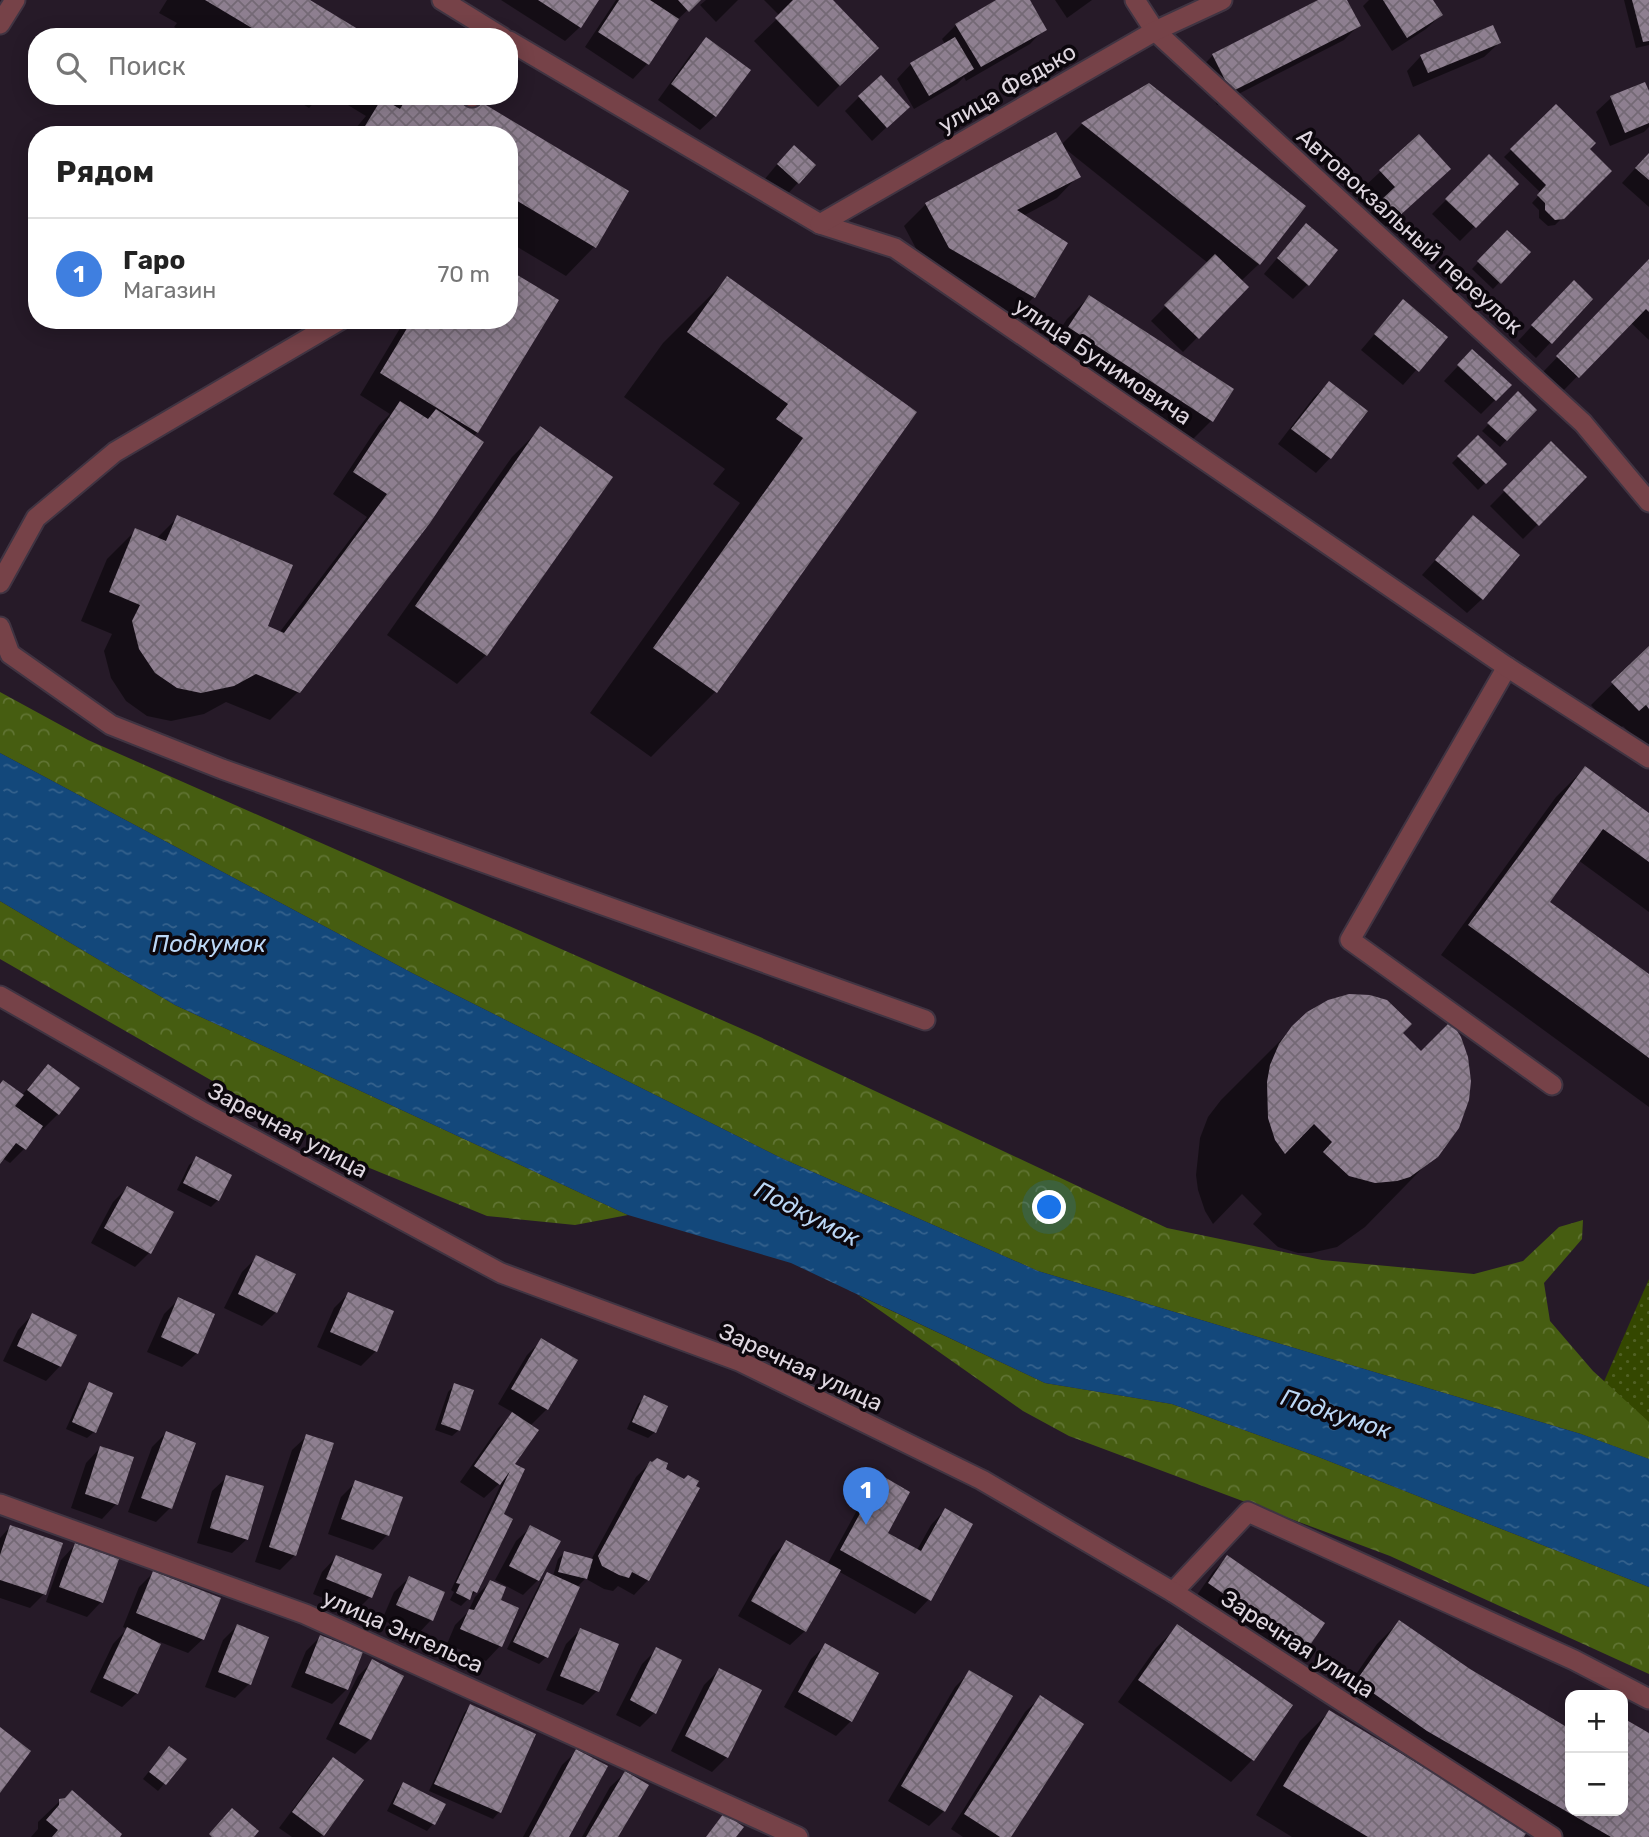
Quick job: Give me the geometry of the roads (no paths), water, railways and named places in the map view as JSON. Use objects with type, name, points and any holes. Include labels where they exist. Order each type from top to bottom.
[{"type":"street","points":[[0,24],[15,0]]},
{"type":"street","points":[[442,0],[487,28]]},
{"type":"street","name":"Автовокзальный переулок","points":[[1135,0],[1155,32],[1583,422],[1649,502]]},
{"type":"street","name":"улица Федько","points":[[820,224],[1155,32],[1222,0]]},
{"type":"street","name":"улица Бунимовича","points":[[518,46],[820,224],[895,248],[1507,667],[1649,758]]},
{"type":"street","points":[[0,583],[36,517],[116,452],[325,329]]},
{"type":"street","points":[[0,627],[10,654],[111,725],[222,769],[925,1020]]},
{"type":"street","points":[[1507,667],[1350,940],[1552,1085]]},
{"type":"street","name":"Заречная улица","points":[[0,996],[201,1111],[501,1273],[739,1361],[982,1480],[1173,1592],[1552,1837]]},
{"type":"street","name":"улица Энгельса","points":[[0,1504],[305,1614],[773,1831],[798,1837]]},
{"type":"street","points":[[1173,1592],[1248,1512],[1574,1660],[1649,1699]]},
{"type":"water","name":"Подкумок","points":[[0,753],[412,973],[781,1158],[1038,1271],[1581,1434],[1649,1459],[1649,1587],[1316,1456],[1172,1404],[1045,1383],[791,1263],[628,1215],[175,1005],[0,901]]},
{"type":"place","name":"Гаро","points":[[866,1525]]}]
